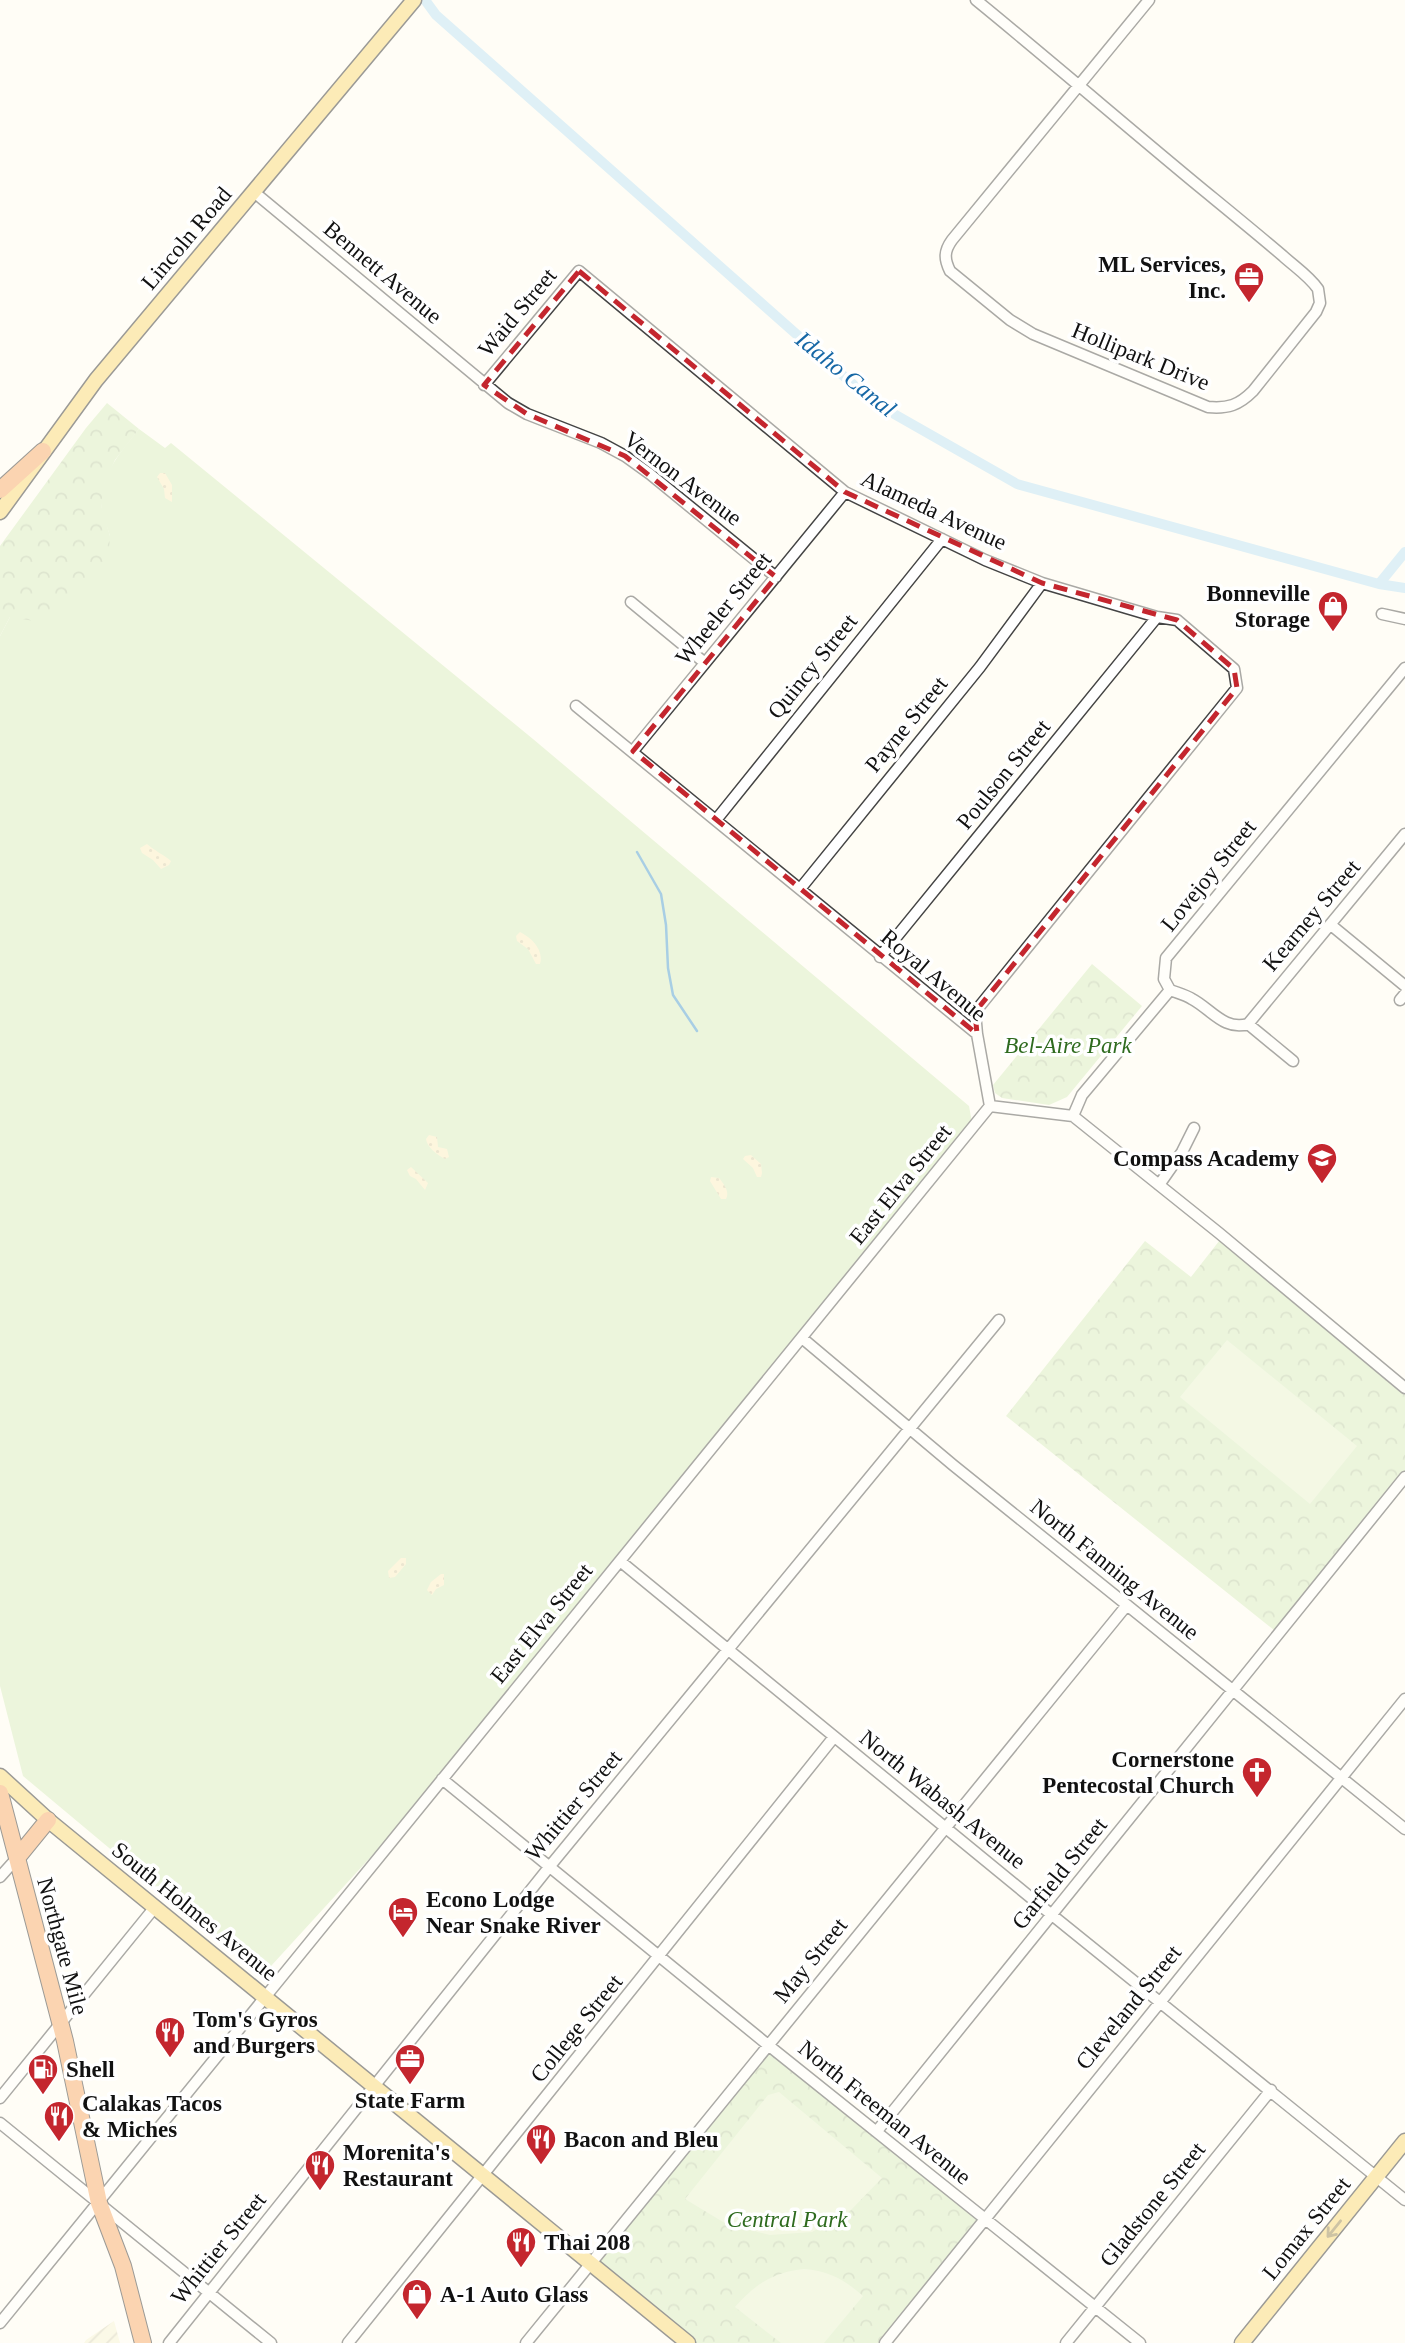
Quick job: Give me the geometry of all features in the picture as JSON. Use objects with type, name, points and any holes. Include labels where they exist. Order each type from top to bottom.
[{"type":"highway","points":[[0,490],[43,451]]},
{"type":"highway","name":"Northgate Mile","points":[[0,1793],[60,2024],[99,2203]]},
{"type":"highway","points":[[17,1858],[48,1820]]},
{"type":"highway","points":[[99,2203],[123,2266],[143,2343]]},
{"type":"main road","name":"Lincoln Road","points":[[0,512],[96,380],[410,5]]},
{"type":"main road","name":"South Holmes Avenue","points":[[0,1776],[48,1820],[373,2088],[688,2343]]},
{"type":"main road","name":"Lomax Street","points":[[1242,2343],[1405,2141]]},
{"type":"street","name":"Hollipark Drive","points":[[976,0],[1078,85],[1262,239],[1318,289],[1320,303],[1316,312],[1253,391],[1235,405],[1227,408],[1208,407],[1033,334],[1018,326],[950,271],[945,254],[947,246],[1078,85]]},
{"type":"street","points":[[1078,85],[1149,0]]},
{"type":"street","name":"Bennett Avenue","points":[[254,192],[484,385]]},
{"type":"street","name":"Waid Street","points":[[484,385],[579,271],[584,274]]},
{"type":"street","name":"Alameda Avenue","points":[[584,274],[845,492],[1042,583],[1177,621],[1234,669],[1237,688],[975,1012],[977,1034]]},
{"type":"street","name":"Vernon Avenue","points":[[484,385],[527,414],[601,443],[625,456],[776,577]]},
{"type":"street","name":"Wheeler Street","points":[[633,751],[845,492]]},
{"type":"street","name":"Quincy Street","points":[[716,820],[942,539]]},
{"type":"street","name":"Payne Street","points":[[800,889],[980,667],[1042,583]]},
{"type":"street","points":[[631,602],[705,663]]},
{"type":"street","points":[[1382,614],[1405,619]]},
{"type":"street","name":"Poulson Street","points":[[880,957],[1157,617]]},
{"type":"street","name":"Lovejoy Street","points":[[1170,990],[1164,979],[1166,958],[1405,668]]},
{"type":"street","name":"Royal Avenue","points":[[576,706],[977,1034],[990,1106]]},
{"type":"street","name":"Kearney Street","points":[[1248,1024],[1405,834]]},
{"type":"street","points":[[1331,925],[1405,986]]},
{"type":"street","points":[[1073,1116],[1082,1095],[1170,990],[1192,999],[1228,1025],[1248,1024],[1293,1060]]},
{"type":"street","points":[[990,1106],[1073,1116],[1405,1388]]},
{"type":"street","name":"East Elva Street","points":[[0,2323],[990,1106]]},
{"type":"street","points":[[1159,1185],[1182,1152],[1194,1128]]},
{"type":"street","name":"Whittier Street","points":[[169,2343],[550,1866],[999,1320]]},
{"type":"street","name":"North Fanning Avenue","points":[[802,1338],[910,1429],[1405,1829]]},
{"type":"street","name":"Garfield Street","points":[[877,2131],[1405,1477]]},
{"type":"street","name":"North Wabash Avenue","points":[[620,1561],[1405,2200]]},
{"type":"street","name":"May Street","points":[[526,2343],[1127,1605]]},
{"type":"street","name":"Cleveland Street","points":[[885,2343],[1405,1699]]},
{"type":"street","name":"College Street","points":[[348,2343],[834,1737]]},
{"type":"street","name":"North Freeman Avenue","points":[[442,1779],[1140,2343]]},
{"type":"street","points":[[0,1877],[17,1858]]},
{"type":"street","points":[[0,2098],[155,1907]]},
{"type":"street","name":"Gladstone Street","points":[[1066,2343],[1270,2090]]},
{"type":"street","points":[[0,2123],[271,2343]]},
{"type":"highlighted area","points":[[579,271],[845,492],[1042,583],[1177,620],[1234,669],[1237,688],[975,1012],[977,1034],[633,751],[776,577],[625,456],[527,414],[484,385]]},
{"type":"shaded area","points":[[114,2321],[120,2343],[84,2343],[86,2340]]},
{"type":"green space","points":[[107,403],[139,429],[115,460],[105,482],[101,505],[110,536],[108,565],[40,622],[10,617],[0,636],[0,546]]},
{"type":"green space","points":[[139,429],[165,448],[171,443],[533,739],[969,1106],[973,1128],[442,1779],[271,1966],[249,1965],[23,1776],[0,1686],[0,636],[10,617],[110,536],[101,507],[102,492],[114,463]]},
{"type":"green space","name":"Bel-Aire Park","points":[[1092,964],[1142,1006],[1067,1097],[1049,1105],[1002,1098],[995,1093],[993,1085]]},
{"type":"green space","points":[[1223,1236],[1405,1388],[1405,1477],[1279,1634],[1006,1416],[1145,1241],[1191,1277]]},
{"type":"green space","points":[[1227,1340],[1357,1446],[1310,1504],[1180,1397]]},
{"type":"green space","name":"Central Park","points":[[768,2045],[985,2220],[885,2343],[688,2343],[590,2264]]},
{"type":"green space","points":[[779,2092],[882,2178],[850,2211],[812,2232],[770,2235],[728,2225],[685,2199],[768,2095]]},
{"type":"green space","points":[[804,2269],[836,2277],[863,2296],[824,2343],[781,2343],[735,2307],[750,2292],[774,2276]]},
{"type":"sand","points":[[160,473],[165,473],[172,485],[172,502],[165,498],[164,489],[157,477]]},
{"type":"sand","points":[[147,844],[171,861],[169,865],[161,869],[142,853],[140,848]]},
{"type":"sand","points":[[520,932],[536,945],[540,964],[536,964],[528,949],[517,941],[516,936]]},
{"type":"sand","points":[[429,1135],[437,1137],[438,1147],[447,1149],[449,1157],[445,1159],[430,1148],[426,1139]]},
{"type":"sand","points":[[751,1155],[761,1164],[761,1177],[757,1177],[753,1168],[743,1159]]},
{"type":"sand","points":[[411,1167],[428,1183],[425,1190],[410,1176],[407,1170]]},
{"type":"sand","points":[[711,1177],[719,1178],[723,1183],[727,1191],[726,1199],[721,1199],[710,1181]]},
{"type":"sand","points":[[401,1558],[406,1558],[406,1564],[395,1577],[389,1578],[388,1571]]},
{"type":"sand","points":[[444,1574],[444,1585],[432,1595],[427,1590],[431,1582]]},
{"type":"waterway","name":"Idaho Canal","points":[[425,0],[436,15],[873,402],[1017,484],[1379,584],[1405,588]]},
{"type":"waterway","points":[[1379,584],[1405,552]]},
{"type":"waterway","points":[[637,852],[661,894],[673,995],[697,1031]]},
{"type":"place","name":"ML Services, Inc.","points":[[1249,304]]},
{"type":"place","name":"Bonneville Storage","points":[[1333,633]]},
{"type":"place","name":"Compass Academy","points":[[1322,1185]]},
{"type":"place","name":"Cornerstone Pentecostal Church","points":[[1257,1799]]},
{"type":"place","name":"Econo Lodge Near Snake River","points":[[403,1939]]},
{"type":"place","name":"Tom's Gyros and Burgers","points":[[170,2059]]},
{"type":"place","name":"State Farm","points":[[410,2086]]},
{"type":"place","name":"Shell","points":[[43,2096]]},
{"type":"place","name":"Calakas Tacos & Miches","points":[[59,2143]]},
{"type":"place","name":"Bacon and Bleu","points":[[541,2166]]},
{"type":"place","name":"Morenita's Restaurant","points":[[320,2192]]},
{"type":"place","name":"Thai 208","points":[[521,2269]]},
{"type":"place","name":"A-1 Auto Glass","points":[[417,2321]]}]
